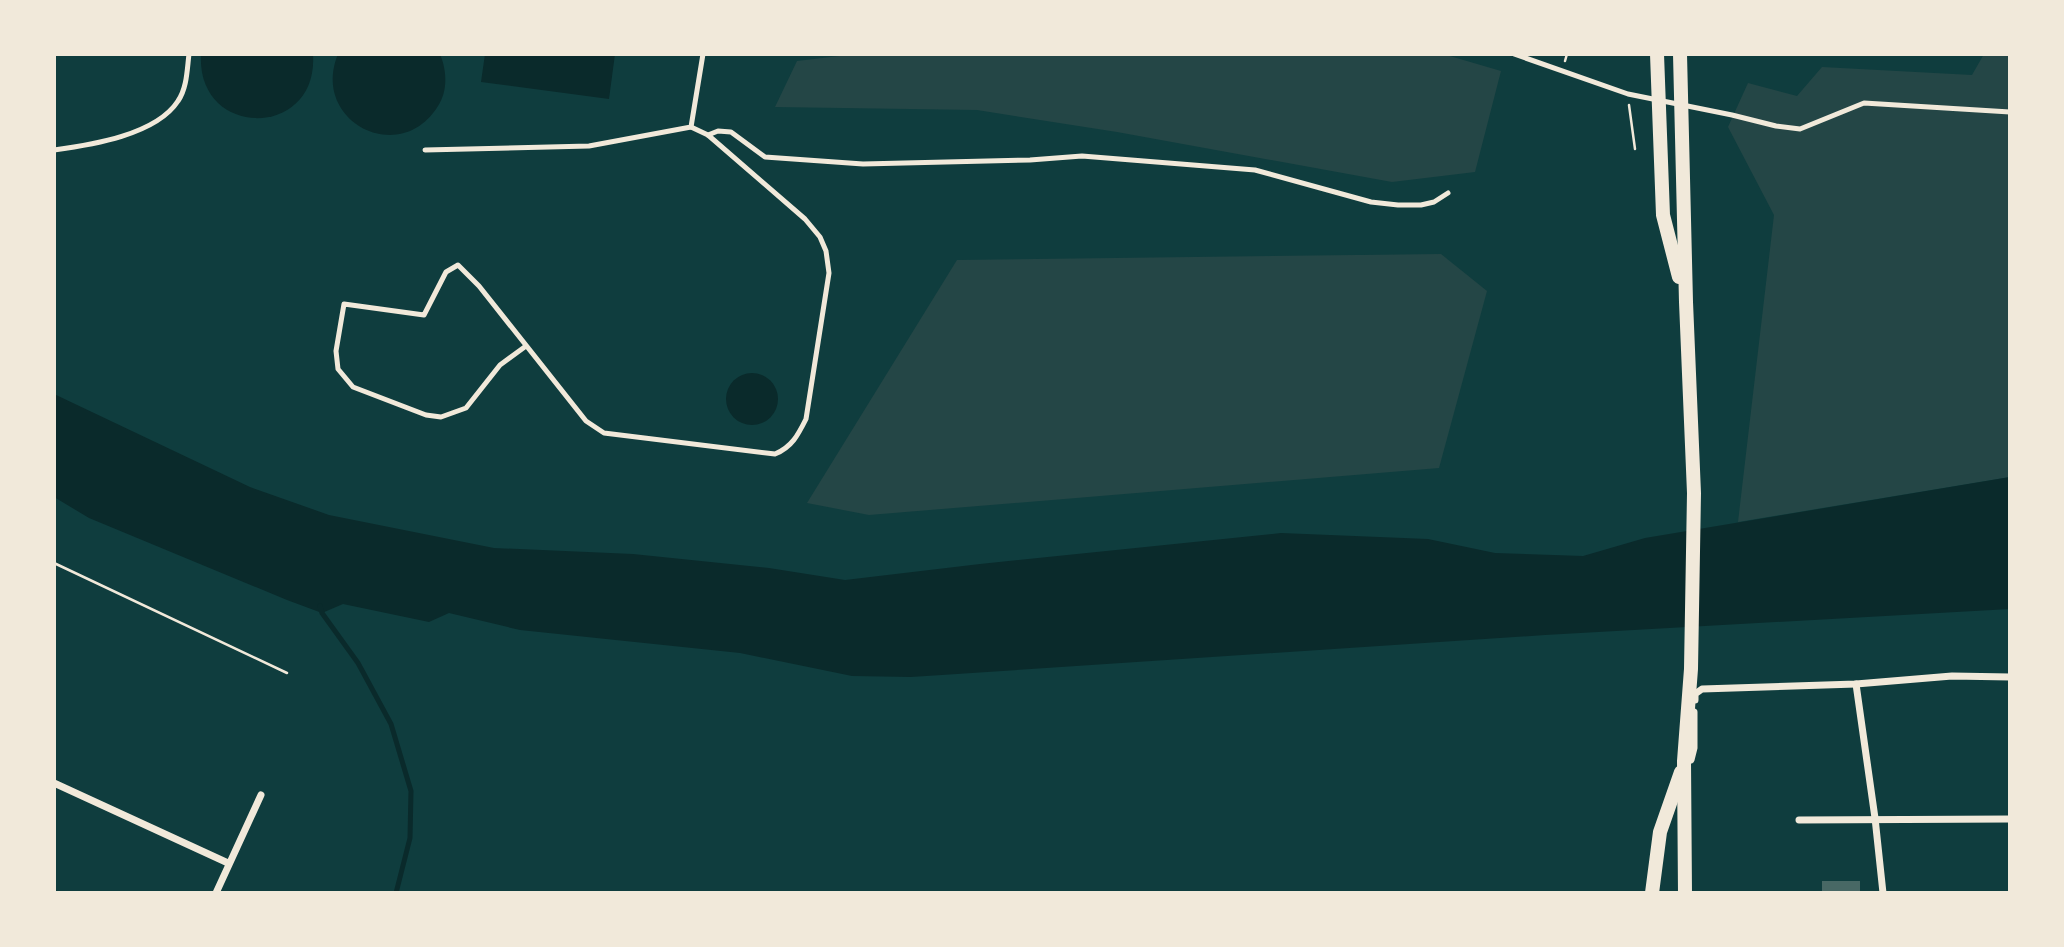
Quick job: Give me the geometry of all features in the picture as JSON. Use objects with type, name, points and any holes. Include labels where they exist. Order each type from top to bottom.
[{"type":"main road","points":[[1657,54],[1663,215],[1686,302]]},
{"type":"main road","points":[[1680,54],[1694,493],[1691,669],[1684,761],[1685,893]]},
{"type":"main road","points":[[1652,893],[1660,832],[1684,761]]},
{"type":"street","points":[[1684,761],[1691,760],[1694,748],[1695,694],[1702,689],[1856,684],[1952,676],[2010,677]]},
{"type":"street","points":[[1856,684],[1883,893]]},
{"type":"street","points":[[54,783],[228,863]]},
{"type":"street","points":[[216,893],[261,795]]},
{"type":"street","points":[[1799,820],[2010,819]]},
{"type":"lane","points":[[54,150],[85,146],[125,135],[170,112],[184,88],[189,54]]},
{"type":"lane","points":[[691,127],[702,54]]},
{"type":"lane","points":[[1514,54],[1628,94],[1800,129],[1864,103],[2010,112]]},
{"type":"lane","points":[[425,150],[589,146],[691,127],[708,135],[804,219],[820,237],[826,251],[829,273],[806,419],[788,449],[775,454],[749,453],[604,433],[586,421],[479,286],[458,265],[446,272],[424,315],[344,304],[335,351],[338,369],[353,387],[426,415],[440,417],[466,408],[500,365],[526,346]]},
{"type":"lane","points":[[708,135],[718,131],[731,132],[765,156],[863,164],[1082,156],[1255,170],[1371,202],[1398,205],[1434,202],[1448,193]]},
{"type":"path","points":[[1628,94],[1634,149]]},
{"type":"path","points":[[54,563],[287,673]]},
{"type":"shaded area","points":[[201,54],[313,54],[310,82],[297,102],[279,114],[257,118],[236,114],[217,102],[205,82]]},
{"type":"shaded area","points":[[338,54],[440,54],[444,67],[444,94],[438,106],[422,124],[402,133],[382,134],[363,128],[347,116],[336,99],[333,78]]},
{"type":"shaded area","points":[[485,54],[615,54],[609,99],[481,82]]},
{"type":"shaded area","points":[[856,54],[1443,54],[1501,71],[1475,172],[1392,182],[1117,132],[977,110],[775,107],[797,61]]},
{"type":"shaded area","points":[[1984,54],[2010,54],[2010,477],[1738,522],[1774,215],[1728,127],[1748,83],[1797,96],[1822,67],[1972,75]]},
{"type":"shaded area","points":[[1441,254],[1487,291],[1439,468],[869,515],[807,503],[957,260]]},
{"type":"shaded area","points":[[752,373],[771,380],[778,399],[771,418],[752,425],[733,418],[726,399],[733,380]]},
{"type":"shaded area","points":[[54,394],[250,487],[329,515],[494,548],[633,554],[769,568],[845,580],[1281,533],[1428,539],[1495,553],[1583,556],[1645,538],[2010,477],[2010,609],[1545,635],[911,677],[852,676],[740,653],[520,630],[449,613],[429,622],[343,604],[322,613],[89,518],[54,497]]},
{"type":"building","points":[[1822,881],[1860,881],[1860,893],[1822,893]]},
{"type":"waterway","points":[[320,606],[322,613],[358,663],[391,724],[411,791],[410,838],[396,893]]}]
